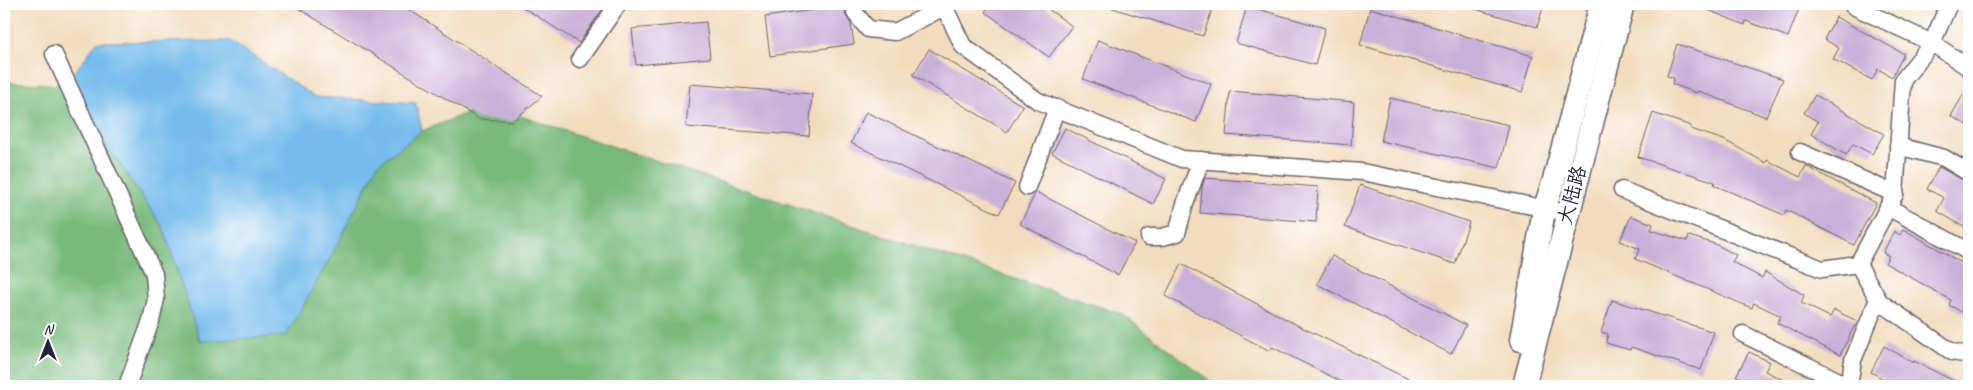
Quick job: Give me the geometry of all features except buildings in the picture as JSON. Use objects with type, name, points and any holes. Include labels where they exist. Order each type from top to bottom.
[{"type":"main road","name":"大陆路","points":[[1512,386],[1544,210],[1554,180],[1601,4]]},
{"type":"main road","name":"大陆路","points":[[1524,386],[1622,4]]},
{"type":"street","points":[[580,59],[618,4]]},
{"type":"street","points":[[1858,264],[1891,200],[1898,146],[1903,80],[1932,43],[1949,4]]},
{"type":"street","points":[[854,14],[868,29],[895,32],[944,5],[962,46],[1038,101],[1182,159],[1362,172],[1544,210],[1567,213]]},
{"type":"street","points":[[1852,6],[1932,43],[1969,68]]},
{"type":"street","points":[[54,54],[154,274],[156,299],[151,321],[127,386]]},
{"type":"street","points":[[1027,187],[1057,108]]},
{"type":"street","points":[[1898,146],[1944,158],[1969,173]]},
{"type":"street","points":[[1800,152],[1891,200],[1969,252]]},
{"type":"street","points":[[1149,237],[1177,234],[1185,204],[1201,160]]},
{"type":"street","points":[[1622,190],[1822,269],[1858,264]]},
{"type":"street","points":[[1858,264],[1877,300],[1952,352],[1969,355]]},
{"type":"street","points":[[1743,334],[1849,386],[1852,360],[1877,300]]},
{"type":"green space","points":[[4,82],[65,85],[163,227],[200,341],[337,246],[378,164],[422,131],[487,105],[1122,314],[1217,386],[4,386]]},
{"type":"water","points":[[230,41],[315,97],[416,103],[422,131],[378,164],[337,246],[286,336],[200,341],[163,227],[65,85],[97,42]]}]
